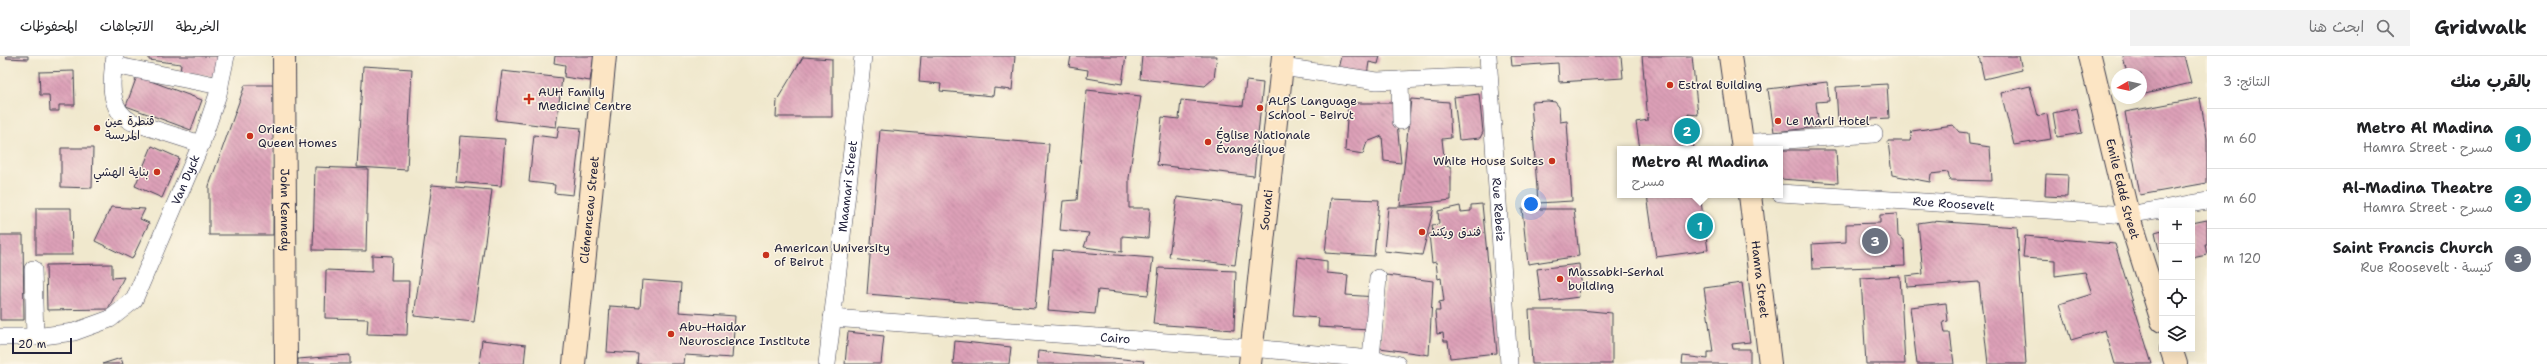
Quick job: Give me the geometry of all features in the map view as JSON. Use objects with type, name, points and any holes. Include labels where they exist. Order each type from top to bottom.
[{"type":"street","name":"Van Dyck","points":[[35,337],[74,332],[110,319],[134,300],[201,144],[220,86],[226,56]]},
{"type":"street","name":"John Kennedy","points":[[284,56],[286,364]]},
{"type":"street","name":"Clémenceau Street","points":[[574,364],[605,56]]},
{"type":"street","name":"Maamari Street","points":[[828,364],[832,318],[863,56]]},
{"type":"street","name":"Rue Rebeiz","points":[[1488,56],[1509,364]]},
{"type":"street","points":[[1730,56],[1743,146],[1874,134]]},
{"type":"street","name":"Emile Eddé Street","points":[[2090,56],[2128,215],[2160,316]]},
{"type":"street","points":[[201,144],[128,120],[114,101],[112,86],[114,60],[220,86]]},
{"type":"street","points":[[1283,62],[1354,79],[1400,80],[1489,76]]},
{"type":"street","name":"Sourati","points":[[1250,356],[1283,62]]},
{"type":"street","points":[[1400,80],[1401,122]]},
{"type":"street","name":"Rue Roosevelt","points":[[1783,193],[2128,215],[2207,201]]},
{"type":"street","name":"Hamra Street","points":[[1750,198],[1770,364]]},
{"type":"street","points":[[0,337],[35,337],[33,269]]},
{"type":"street","points":[[1371,359],[1378,278]]},
{"type":"street","name":"Cairo","points":[[832,318],[1250,356],[1371,359],[1397,364]]},
{"type":"street","points":[[2172,352],[2176,364]]},
{"type":"building","points":[[7,56],[28,56],[28,59],[6,58]]},
{"type":"building","points":[[149,56],[222,56],[219,77],[180,72],[181,64],[149,60]]},
{"type":"building","points":[[555,56],[594,56],[590,81],[564,77],[565,65],[554,63]]},
{"type":"building","points":[[921,56],[1015,56],[1012,90],[994,88],[993,96],[940,91],[941,84],[919,82]]},
{"type":"building","points":[[1071,56],[1126,56],[1122,84],[1087,78],[1088,70],[1069,67]]},
{"type":"building","points":[[1142,56],[1217,56],[1214,78],[1205,86],[1140,79]]},
{"type":"building","points":[[1341,56],[1380,56],[1378,64],[1369,62],[1367,75],[1338,69]]},
{"type":"building","points":[[1511,56],[1621,56],[1623,78],[1559,82],[1558,63],[1512,66]]},
{"type":"building","name":"Estral Building","points":[[1642,56],[1692,56],[1698,115],[1688,114],[1693,146],[1640,146],[1636,122],[1648,120]]},
{"type":"building","points":[[1979,56],[2019,56],[2022,70],[1984,79]]},
{"type":"building","points":[[2123,56],[2184,56],[2191,83],[2147,94],[2147,68],[2126,68]]},
{"type":"building","points":[[803,57],[832,59],[832,117],[776,117],[777,100]]},
{"type":"building","points":[[363,66],[412,69],[407,170],[357,167]]},
{"type":"building","points":[[74,71],[75,105],[59,105],[59,111],[50,111],[49,95],[40,95],[39,72]]},
{"type":"building","name":"AUH Family Medicine Centre","points":[[502,71],[562,78],[556,127],[496,120]]},
{"type":"building","points":[[137,76],[202,100],[191,130],[126,106]]},
{"type":"building","name":"Église Nationale Évangélique","points":[[1246,81],[1263,83],[1254,176],[1157,165],[1162,117],[1179,119],[1181,100],[1243,106]]},
{"type":"building","points":[[1827,82],[1829,101],[1816,102],[1819,127],[1774,132],[1768,89]]},
{"type":"building","points":[[1887,84],[1889,118],[1838,121],[1836,87]]},
{"type":"building","name":"Orient Queen Homes","points":[[245,85],[274,85],[273,235],[209,235],[209,186]]},
{"type":"building","points":[[2030,86],[2038,116],[2047,114],[2051,139],[2014,145],[2001,93]]},
{"type":"building","points":[[1087,90],[1141,96],[1129,178],[1129,208],[1150,208],[1148,238],[1122,236],[1122,252],[1084,247],[1089,233],[1060,230],[1063,201],[1077,200]]},
{"type":"building","points":[[1479,94],[1483,132],[1480,138],[1459,140],[1454,97]]},
{"type":"building","points":[[2200,98],[2207,138],[2207,183],[2140,195],[2125,112]]},
{"type":"building","points":[[1411,99],[1449,102],[1451,138],[1442,139],[1445,166],[1451,167],[1451,200],[1400,206]]},
{"type":"building","name":"White House Suites","points":[[1531,102],[1555,102],[1559,107],[1560,122],[1567,121],[1572,201],[1538,203]]},
{"type":"building","points":[[1348,103],[1395,103],[1401,163],[1384,161],[1382,136],[1367,142],[1363,154],[1345,151]]},
{"type":"building","points":[[2077,108],[2082,133],[2057,137],[2053,113]]},
{"type":"building","points":[[1953,125],[1959,132],[1968,133],[1969,144],[1990,147],[1992,181],[1950,180],[1948,172],[1931,174],[1930,182],[1892,175],[1888,141],[1910,141],[1912,131]]},
{"type":"building","points":[[559,126],[581,128],[573,195],[554,193],[555,185],[529,182],[534,135],[557,138]]},
{"type":"building","points":[[880,130],[1049,144],[1035,308],[867,294]]},
{"type":"building","points":[[460,136],[505,139],[501,186],[456,182]]},
{"type":"building","name":"بناية الهشي","points":[[152,146],[179,158],[162,198],[135,186]]},
{"type":"building","points":[[61,148],[93,148],[92,188],[61,187]]},
{"type":"building","points":[[1783,150],[1836,150],[1838,183],[1783,179]]},
{"type":"building","points":[[315,167],[368,169],[366,251],[313,250]]},
{"type":"building","points":[[2046,174],[2068,175],[2067,197],[2045,196]]},
{"type":"building","points":[[432,185],[492,190],[474,322],[414,316]]},
{"type":"building","points":[[1177,197],[1243,205],[1235,265],[1169,257]]},
{"type":"building","points":[[1331,198],[1379,200],[1374,256],[1325,253]]},
{"type":"building","points":[[1647,198],[1700,198],[1708,250],[1656,257]]},
{"type":"building","points":[[1482,204],[1497,353],[1450,358],[1448,341],[1444,341],[1443,333],[1437,334],[1435,311],[1440,311],[1439,302],[1444,301],[1441,278],[1438,279],[1436,262],[1432,263],[1429,234],[1433,234],[1432,225],[1439,224],[1438,211],[1460,206],[1461,212],[1471,211],[1471,205]]},
{"type":"building","points":[[111,207],[145,209],[140,219],[149,223],[132,259],[95,241]]},
{"type":"building","points":[[1388,207],[1434,207],[1422,255],[1384,251]]},
{"type":"building","points":[[36,208],[71,208],[72,255],[36,255]]},
{"type":"building","points":[[1522,209],[1574,209],[1579,256],[1528,264]]},
{"type":"building","points":[[1897,214],[1898,236],[1904,240],[1905,266],[1813,269],[1812,244],[1846,242],[1846,224],[1880,223],[1880,215]]},
{"type":"building","points":[[2207,220],[2207,244],[2205,244],[2207,255],[2195,257],[2195,244],[2195,222]]},
{"type":"building","points":[[1932,221],[2017,227],[2026,364],[1988,364],[1979,282],[1907,287],[1906,276],[1923,274],[1918,223]]},
{"type":"building","points":[[2159,231],[2159,250],[2155,232]]},
{"type":"building","points":[[0,235],[23,235],[24,320],[0,320]]},
{"type":"building","points":[[2025,236],[2115,244],[2152,364],[2115,364],[2105,330],[2071,340],[2060,304],[2092,294],[2085,272],[2055,276],[2055,260],[2023,258]]},
{"type":"building","points":[[1053,250],[1153,258],[1148,295],[1098,290],[1095,314],[1048,310]]},
{"type":"building","points":[[372,255],[392,256],[391,281],[409,281],[407,335],[367,334],[368,319],[325,318],[326,270],[372,272]]},
{"type":"building","points":[[1298,257],[1327,261],[1327,273],[1348,275],[1346,295],[1376,297],[1369,330],[1318,327],[1319,318],[1293,316]]},
{"type":"building","points":[[112,264],[112,278],[124,277],[108,309],[47,310],[46,265]]},
{"type":"building","name":"Massabki-Serhal building","points":[[1579,264],[1582,288],[1578,289],[1579,297],[1541,302],[1537,269]]},
{"type":"building","points":[[1159,268],[1236,271],[1234,330],[1153,324]]},
{"type":"building","points":[[1386,275],[1433,281],[1429,355],[1380,348]]},
{"type":"building","points":[[1900,276],[1905,364],[1866,364],[1861,278]]},
{"type":"building","name":"Abu-Haidar Neuroscience Institute","points":[[642,280],[681,283],[679,312],[735,316],[732,358],[685,355],[684,364],[637,364],[638,354],[607,352],[610,306],[640,308]]},
{"type":"building","points":[[1742,283],[1750,342],[1732,344],[1733,349],[1750,349],[1750,364],[1682,364],[1683,356],[1708,359],[1708,352],[1713,352],[1704,288]]},
{"type":"building","points":[[1946,303],[1948,321],[1943,322],[1945,333],[1950,333],[1954,364],[1917,364],[1910,307]]},
{"type":"building","points":[[1529,310],[1580,310],[1612,313],[1612,364],[1532,364]]},
{"type":"building","points":[[848,332],[884,336],[881,364],[845,364]]},
{"type":"building","points":[[482,340],[526,345],[524,364],[479,364]]},
{"type":"building","points":[[955,341],[1011,347],[1009,364],[953,364]]},
{"type":"building","points":[[1038,351],[1144,361],[1143,364],[1037,364]]},
{"type":"building","points":[[350,355],[350,364],[298,364],[298,359]]},
{"type":"building","points":[[121,358],[123,364],[102,364]]},
{"type":"place","name":"Estral Building","points":[[1670,85]]},
{"type":"place","name":"AUH Family Medicine Centre","points":[[529,99]]},
{"type":"place","name":"ALPS Language School - Beirut","points":[[1260,108]]},
{"type":"place","name":"Le Marli Hotel","points":[[1778,121]]},
{"type":"place","name":"قنطرة عين المريسة","points":[[97,128]]},
{"type":"place","name":"Al-Madina Theatre","points":[[1687,131]]},
{"type":"place","name":"Orient Queen Homes","points":[[250,136]]},
{"type":"place","name":"Église Nationale Évangélique","points":[[1208,142]]},
{"type":"place","name":"White House Suites","points":[[1552,161]]},
{"type":"place","name":"بناية الهشي","points":[[157,172]]},
{"type":"place","name":"Metro Al Madina","points":[[1700,226]]},
{"type":"place","name":"فندق ويكند","points":[[1422,232]]},
{"type":"place","name":"Saint Francis Church","points":[[1875,241]]},
{"type":"place","name":"American University of Beirut","points":[[766,255]]},
{"type":"place","name":"Massabki-Serhal building","points":[[1560,279]]},
{"type":"place","name":"Abu-Haidar Neuroscience Institute","points":[[671,334]]}]
